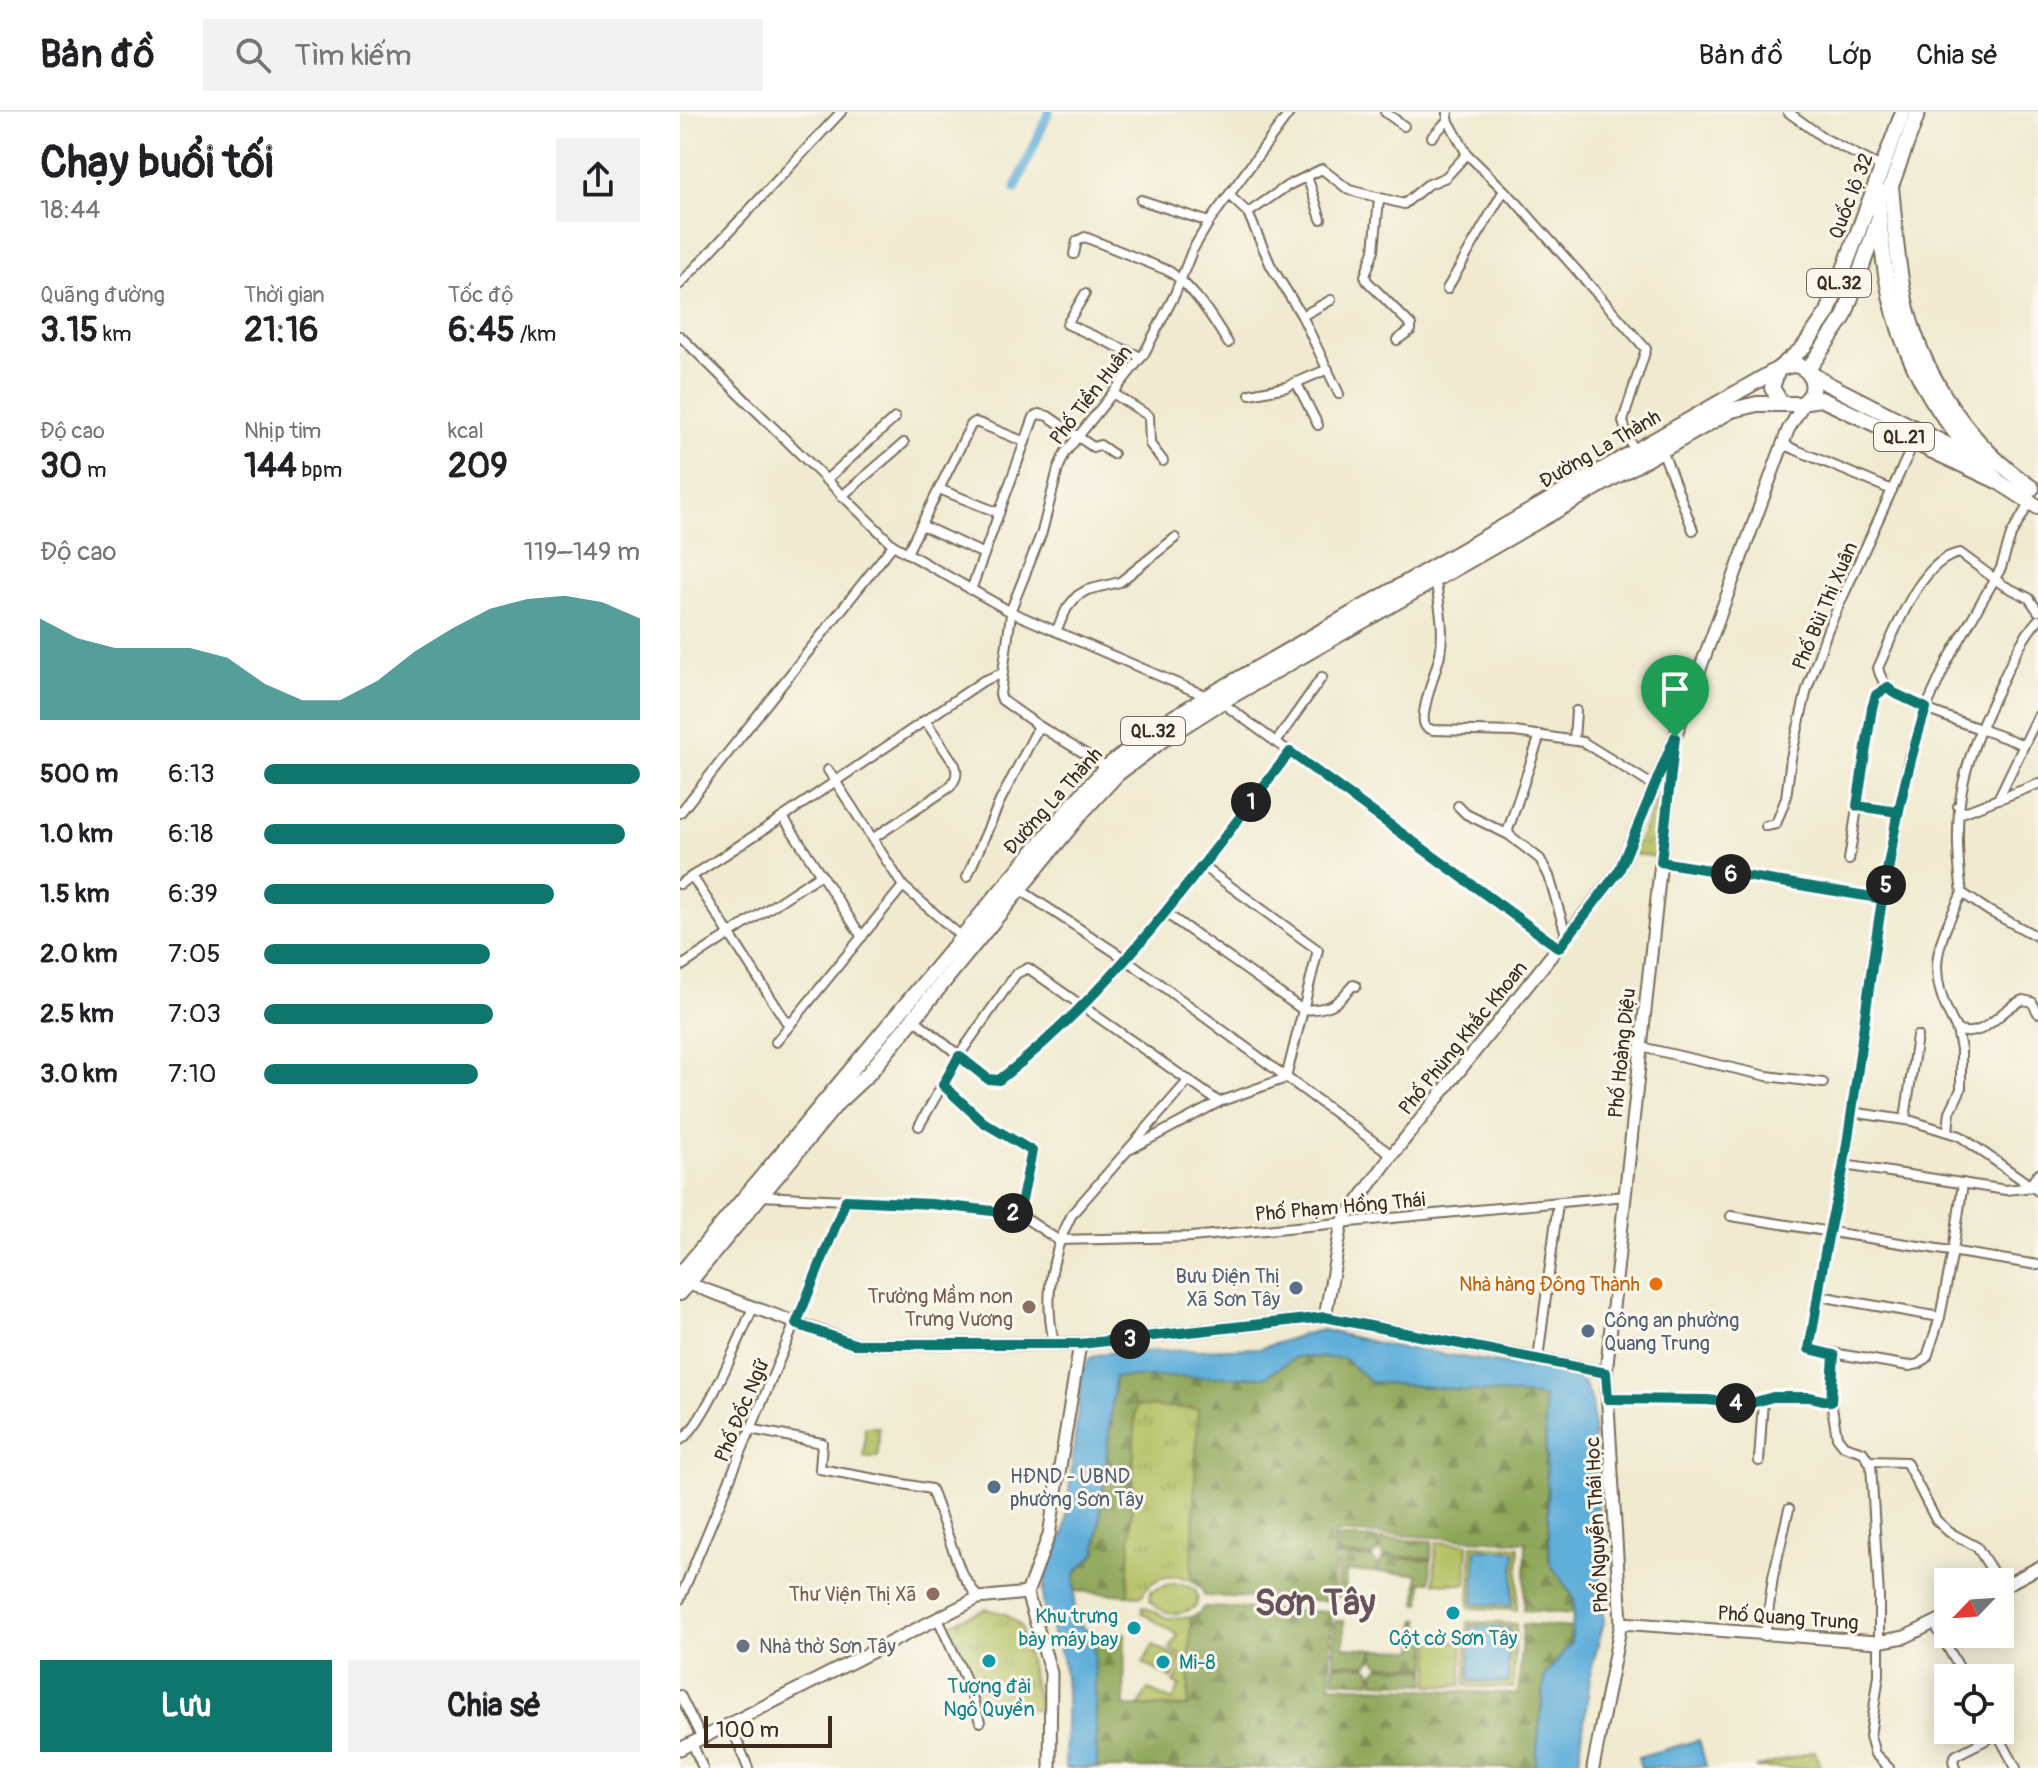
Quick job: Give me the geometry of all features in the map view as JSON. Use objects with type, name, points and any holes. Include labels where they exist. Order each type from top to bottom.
[{"type":"highway","name":"Quốc lộ 32","points":[[1807,371],[1844,317],[1879,219],[1884,178],[1903,112]]},
{"type":"highway","name":"Quốc lộ 32","points":[[1778,369],[1803,348],[1828,312],[1884,178],[1918,112]]},
{"type":"highway","points":[[1884,178],[1906,308],[1929,367],[1966,427],[1988,454],[2034,497]]},
{"type":"highway","points":[[1879,219],[1888,284],[1903,344],[1931,401],[1999,482]]},
{"type":"highway","points":[[1792,365],[1807,371],[1813,389],[1805,402],[1795,406],[1782,404],[1772,388],[1778,369],[1792,365]]},
{"type":"highway","name":"Đường La Thành","points":[[682,1283],[761,1196],[837,1103],[869,1073],[1082,812],[1117,774],[1214,699],[1778,369]]},
{"type":"highway","name":"QL.21","points":[[1807,371],[1978,460],[2034,497]]},
{"type":"highway","name":"QL.21","points":[[1805,402],[1821,399],[2034,497]]},
{"type":"highway","name":"Đường La Thành","points":[[682,1283],[963,938],[1107,767],[1158,727],[1435,578],[1732,410],[1757,404],[1782,404]]},
{"type":"main road","points":[[1782,444],[1805,402]]},
{"type":"main road","points":[[1782,404],[1788,430]]},
{"type":"main road","name":"Phố Hoàng Diệu","points":[[1606,1373],[1661,862],[1665,775],[1675,737],[1782,444]]},
{"type":"main road","name":"Phố Phùng Khắc Khoan","points":[[1325,1317],[1342,1223],[1392,1155],[1619,871],[1654,786],[1665,775]]},
{"type":"main road","points":[[682,1283],[854,1344],[1080,1344],[1325,1317],[1606,1373]]},
{"type":"main road","points":[[1050,1768],[1051,1673],[1027,1593],[1049,1535],[1080,1344]]},
{"type":"main road","name":"Phố Nguyễn Thái Học","points":[[1593,1768],[1621,1623],[1606,1373]]},
{"type":"main road","points":[[2014,1579],[2038,1568]]},
{"type":"main road","points":[[680,1749],[978,1598],[1027,1593]]},
{"type":"main road","name":"Phố Quang Trung","points":[[1621,1623],[1877,1642],[1905,1637],[1934,1623]]},
{"type":"street","points":[[680,284],[841,112]]},
{"type":"street","name":"Phố Tiền Huân","points":[[1107,767],[1002,700],[1011,612],[1042,532],[1058,469],[1077,435],[1114,394],[1141,357],[1155,335],[1192,251],[1209,222],[1290,112]]},
{"type":"street","points":[[1385,112],[1404,126]]},
{"type":"street","points":[[1788,112],[1884,178]]},
{"type":"street","points":[[1432,137],[1448,116],[1467,154],[1517,203],[1646,349],[1623,421],[1628,439],[1636,451]]},
{"type":"street","points":[[1248,213],[1287,186],[1322,169],[1349,190],[1408,203],[1427,185],[1446,177],[1467,154]]},
{"type":"street","points":[[1307,176],[1321,219]]},
{"type":"street","points":[[1447,289],[1503,192]]},
{"type":"street","points":[[1229,195],[1248,213],[1271,266],[1302,316],[1339,394]]},
{"type":"street","points":[[1379,199],[1374,250],[1365,276],[1411,325],[1411,330],[1397,340]]},
{"type":"street","points":[[1141,200],[1209,222]]},
{"type":"street","points":[[1074,254],[1077,241],[1085,237],[1169,271],[1181,279],[1214,319],[1228,343]]},
{"type":"street","points":[[1085,294],[1067,324],[1141,357]]},
{"type":"street","points":[[1302,316],[1331,300]]},
{"type":"street","points":[[680,336],[893,545],[1011,612],[1214,699],[1559,948]]},
{"type":"street","points":[[1250,394],[1296,382],[1328,369]]},
{"type":"street","points":[[1296,382],[1318,425]]},
{"type":"street","points":[[1114,394],[1149,416],[1150,444],[1163,461]]},
{"type":"street","points":[[971,590],[1034,417],[1039,414],[1048,416],[1093,447],[1104,446],[1113,454]]},
{"type":"street","points":[[826,480],[895,418]]},
{"type":"street","points":[[907,553],[971,425],[975,422],[1025,442]]},
{"type":"street","name":"Phố Bùi Thị Xuân","points":[[1766,826],[1776,824],[1786,798],[1791,758],[1807,689],[1828,629],[1914,442]]},
{"type":"street","points":[[842,496],[904,443]]},
{"type":"street","points":[[1782,444],[1892,490]]},
{"type":"street","points":[[1662,450],[1693,530]]},
{"type":"street","points":[[939,489],[999,513]]},
{"type":"street","points":[[1963,1183],[1940,1317],[1927,1357],[1919,1364],[1909,1366],[1809,1349],[1829,1230],[1844,1165],[1871,964],[1909,759],[1926,708],[1948,660],[2004,561],[2011,535],[2034,497]]},
{"type":"street","points":[[921,525],[984,554]]},
{"type":"street","points":[[1056,631],[1067,608],[1077,596],[1087,590],[1120,582],[1175,538]]},
{"type":"street","points":[[680,813],[893,545]]},
{"type":"street","points":[[2024,745],[1892,692],[1878,668],[1926,575],[1939,560],[1960,553],[2029,598],[2038,611]]},
{"type":"street","points":[[1435,578],[1442,618],[1441,651],[1425,710],[1427,727],[1433,730],[1540,735],[1583,742],[1654,786]]},
{"type":"street","points":[[1948,1131],[1950,1112],[1961,1089],[1961,1049],[1957,1030],[1939,992],[1936,973],[1939,943],[1962,893],[1957,859],[1958,806],[1972,748],[1981,727],[2011,664],[2038,620]]},
{"type":"street","points":[[680,884],[983,681],[1003,673]]},
{"type":"street","points":[[1276,742],[1322,677]]},
{"type":"street","points":[[1849,860],[1873,703],[1881,689],[1888,687]]},
{"type":"street","points":[[1574,740],[1576,711]]},
{"type":"street","points":[[1998,799],[2038,716]]},
{"type":"street","points":[[872,839],[950,787],[955,780],[955,765],[925,720]]},
{"type":"street","points":[[967,877],[1000,801],[1039,726]]},
{"type":"street","points":[[1509,835],[1508,830],[1540,735]]},
{"type":"street","points":[[913,1018],[988,1079],[999,1080],[1083,1005],[1127,960],[1290,752]]},
{"type":"street","points":[[828,770],[903,886],[963,938]]},
{"type":"street","points":[[1958,806],[1962,813],[1969,812],[2038,784]]},
{"type":"street","points":[[1458,806],[1466,814],[1509,835],[1540,859],[1549,876],[1567,938]]},
{"type":"street","points":[[1857,806],[1898,812]]},
{"type":"street","points":[[783,817],[862,937]]},
{"type":"street","points":[[1661,862],[1884,899]]},
{"type":"street","points":[[1201,865],[1318,950],[1286,1078]]},
{"type":"street","points":[[680,967],[821,874]]},
{"type":"street","points":[[692,876],[789,1026]]},
{"type":"street","points":[[776,1042],[903,886]]},
{"type":"street","points":[[1019,889],[1127,960],[1392,1155]]},
{"type":"street","points":[[1962,893],[2038,937]]},
{"type":"street","points":[[1164,912],[1303,1010],[1335,1005],[1353,985],[1356,986]]},
{"type":"street","points":[[919,1126],[959,1056],[1016,974],[1028,968],[1219,1102]]},
{"type":"street","points":[[1957,1030],[1966,1032],[1987,1026],[2023,1000],[2032,1002],[2038,1013]]},
{"type":"street","points":[[1905,1119],[1917,1036]]},
{"type":"street","points":[[1641,1047],[1767,1076],[1823,1083]]},
{"type":"street","points":[[1127,1151],[1219,1102],[1286,1078]]},
{"type":"street","points":[[1054,1343],[1049,1320],[1049,1293],[1058,1240],[1072,1214],[1189,1080]]},
{"type":"street","points":[[943,1085],[983,1122],[1032,1151],[1019,1214]]},
{"type":"street","points":[[1851,1112],[1905,1119],[1948,1131],[1983,1151],[2034,1188]]},
{"type":"street","points":[[1844,1165],[2006,1190],[2034,1188]]},
{"type":"street","points":[[2034,1188],[2038,1174]]},
{"type":"street","points":[[761,1196],[931,1204],[1019,1214],[1058,1240]]},
{"type":"street","name":"Phố Phạm Hồng Thái","points":[[1058,1240],[1191,1237],[1625,1196]]},
{"type":"street","name":"Phố Đốc Ngữ","points":[[681,1591],[846,1200]]},
{"type":"street","points":[[1538,1359],[1558,1203]]},
{"type":"street","points":[[1731,1216],[2038,1265]]},
{"type":"street","points":[[1819,1296],[1940,1317]]},
{"type":"street","points":[[680,1440],[692,1432],[703,1413],[753,1308]]},
{"type":"street","points":[[1834,1355],[1831,1402],[1837,1437],[1844,1446],[1863,1452],[1869,1461],[1877,1535],[1879,1596],[1879,1675],[1870,1736],[1875,1754],[1889,1768]]},
{"type":"street","points":[[1608,1399],[1707,1400],[1748,1404],[1810,1397],[1831,1402]]},
{"type":"street","points":[[1759,1461],[1763,1400]]},
{"type":"street","points":[[750,1429],[822,1443],[820,1469],[931,1489],[961,1572],[978,1598]]},
{"type":"street","points":[[1869,1461],[1906,1462],[1936,1520],[1949,1532],[1977,1547],[1990,1568]]},
{"type":"street","points":[[1765,1636],[1773,1577],[1789,1509]]},
{"type":"street","points":[[938,1619],[967,1682],[980,1722]]},
{"type":"street","points":[[680,1695],[703,1768]]},
{"type":"street","points":[[731,1725],[748,1768]]},
{"type":"street","points":[[1955,1768],[1953,1760],[1956,1755],[1976,1744]]},
{"type":"street","points":[[2003,1744],[2016,1768]]},
{"type":"green space","points":[[1665,782],[1658,857],[1632,854]]},
{"type":"green space","points":[[1296,1357],[1343,1358],[1372,1382],[1544,1397],[1550,1563],[1574,1598],[1573,1614],[1524,1610],[1526,1542],[1336,1532],[1333,1601],[1204,1596],[1202,1589],[1191,1580],[1198,1409],[1136,1406],[1128,1595],[1075,1591],[1075,1573],[1096,1553],[1115,1377],[1264,1377]]},
{"type":"green space","points":[[1136,1406],[1198,1409],[1191,1580],[1177,1577],[1156,1580],[1142,1596],[1128,1595]]},
{"type":"green space","points":[[865,1427],[879,1427],[878,1457],[864,1457]]},
{"type":"green space","points":[[1339,1537],[1378,1539],[1378,1551],[1372,1556],[1338,1554]]},
{"type":"green space","points":[[1381,1539],[1432,1541],[1431,1558],[1384,1556],[1380,1551]]},
{"type":"green space","points":[[1436,1542],[1468,1544],[1466,1584],[1434,1583]]},
{"type":"green space","points":[[1472,1545],[1519,1547],[1517,1610],[1469,1608]]},
{"type":"green space","points":[[1338,1556],[1372,1558],[1376,1563],[1376,1572],[1346,1571],[1345,1597],[1337,1597]]},
{"type":"green space","points":[[1384,1558],[1431,1560],[1430,1582],[1422,1582],[1421,1604],[1417,1604],[1418,1574],[1378,1572]]},
{"type":"green space","points":[[1169,1584],[1183,1584],[1195,1590],[1198,1597],[1196,1606],[1172,1613],[1155,1605],[1150,1600],[1151,1591]]},
{"type":"green space","points":[[1143,1606],[1167,1618],[1191,1617],[1189,1707],[1139,1706],[1148,1689],[1172,1701],[1180,1686],[1174,1683],[1187,1659],[1170,1649],[1178,1635],[1142,1613]]},
{"type":"green space","points":[[1204,1607],[1332,1612],[1330,1685],[1518,1694],[1523,1624],[1572,1628],[1571,1643],[1545,1676],[1535,1768],[1097,1768],[1094,1638],[1125,1633],[1124,1706],[1188,1707],[1191,1617]]},
{"type":"green space","points":[[986,1609],[1005,1614],[1021,1626],[1040,1709],[977,1707],[965,1660],[949,1624]]},
{"type":"green space","points":[[1416,1619],[1420,1619],[1419,1639],[1428,1640],[1427,1667],[1380,1665],[1375,1659],[1375,1649],[1415,1650]]},
{"type":"green space","points":[[1335,1621],[1344,1621],[1344,1647],[1373,1649],[1373,1659],[1367,1664],[1334,1663]]},
{"type":"green space","points":[[1468,1622],[1516,1624],[1513,1688],[1465,1686]]},
{"type":"green space","points":[[1431,1640],[1463,1642],[1461,1686],[1429,1685]]},
{"type":"green space","points":[[1153,1645],[1182,1660],[1172,1679],[1143,1663]]},
{"type":"green space","points":[[1334,1665],[1367,1666],[1372,1672],[1371,1682],[1333,1680]]},
{"type":"green space","points":[[1379,1667],[1426,1669],[1426,1684],[1374,1682],[1374,1672]]},
{"type":"green space","points":[[1815,1751],[1820,1768],[1756,1768]]},
{"type":"water","points":[[1323,1330],[1385,1345],[1568,1374],[1584,1383],[1592,1401],[1604,1622],[1591,1670],[1578,1768],[1535,1768],[1545,1676],[1571,1643],[1574,1598],[1550,1563],[1544,1397],[1371,1382],[1343,1358],[1296,1357],[1265,1377],[1115,1377],[1096,1553],[1075,1573],[1074,1618],[1094,1638],[1097,1768],[1065,1768],[1065,1675],[1061,1654],[1045,1611],[1043,1593],[1046,1576],[1065,1530],[1082,1371],[1090,1358],[1105,1353],[1260,1348]]},
{"type":"water","points":[[1476,1549],[1515,1551],[1512,1606],[1473,1604]]},
{"type":"water","points":[[1471,1626],[1510,1628],[1508,1683],[1469,1681]]},
{"type":"water","points":[[1699,1740],[1706,1766],[1641,1768],[1638,1757]]},
{"type":"waterway","points":[[1015,189],[1049,112]]},
{"type":"place","name":"Nhà hàng Đông Thành","points":[[1656,1284]]},
{"type":"place","name":"Bưu Điện Thị Xã Sơn Tây","points":[[1296,1288]]},
{"type":"place","name":"Trường Mầm non Trưng Vương","points":[[1029,1307]]},
{"type":"place","name":"Công an phường Quang Trung","points":[[1588,1331]]},
{"type":"place","name":"HĐND - UBND phường Sơn Tây","points":[[994,1487]]},
{"type":"place","name":"Thư Viện Thị Xã","points":[[933,1594]]},
{"type":"place","name":"Cột cờ Sơn Tây","points":[[1453,1613]]},
{"type":"place","name":"Khu trưng bày máy bay","points":[[1134,1628]]},
{"type":"place","name":"Nhà thờ Sơn Tây","points":[[743,1646]]},
{"type":"place","name":"Tượng đài Ngô Quyền","points":[[989,1661]]},
{"type":"place","name":"Mi-8","points":[[1163,1662]]},
{"type":"district","name":"Sơn Tây","points":[[1315,1603]]},
{"type":"route","points":[[1675,737],[1619,871],[1559,948],[1290,752],[1127,960],[1083,1005],[999,1080],[988,1079],[959,1056],[943,1085],[983,1122],[1032,1151],[1019,1214],[931,1204],[846,1200],[796,1324],[854,1344],[1080,1344],[1325,1317],[1606,1373],[1608,1399],[1707,1400],[1748,1404],[1773,1397],[1810,1397],[1831,1402],[1834,1355],[1809,1349],[1829,1230],[1844,1165],[1871,964],[1884,899],[1897,814],[1909,759],[1926,708],[1892,692],[1888,687],[1876,695],[1872,708],[1857,806],[1898,812],[1884,899],[1661,862],[1675,737]]}]
